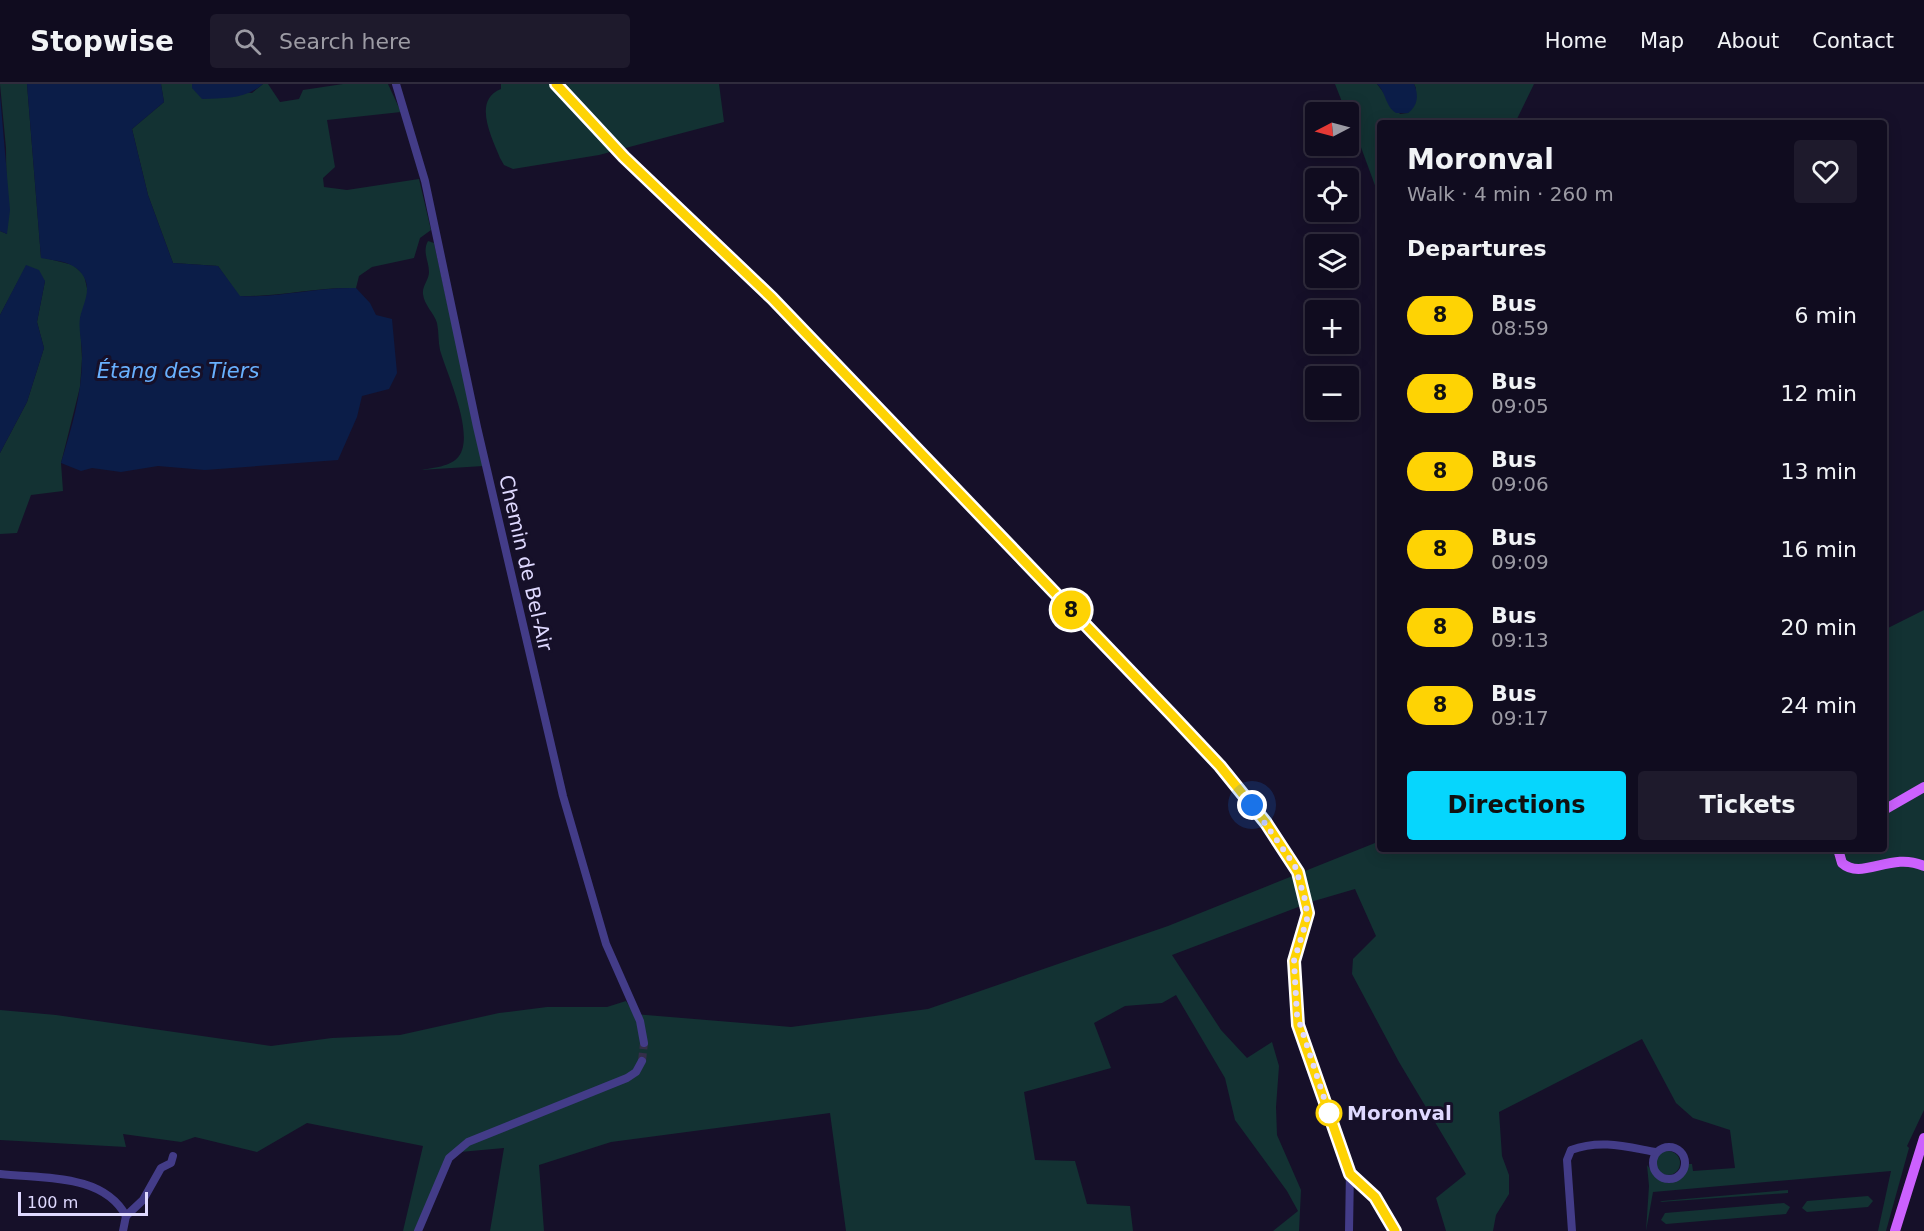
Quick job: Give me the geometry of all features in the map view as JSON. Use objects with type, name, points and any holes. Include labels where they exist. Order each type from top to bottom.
[{"type":"main road","points":[[1887,808],[1924,787]]},
{"type":"main road","points":[[1839,852],[1842,863],[1853,869],[1865,869],[1900,860],[1924,866]]},
{"type":"main road","points":[[1895,1231],[1924,1138]]},
{"type":"street","name":"Chemin de Bel-Air","points":[[396,84],[425,181],[477,427],[567,812],[606,944],[640,1021],[644,1043]]},
{"type":"street","points":[[556,84],[624,157],[772,298],[1220,766],[1284,848],[1298,872],[1308,909],[1294,961],[1297,1015],[1350,1174],[1349,1231]]},
{"type":"street","points":[[418,1231],[447,1162],[457,1148],[627,1078],[636,1071],[642,1061]]},
{"type":"street","points":[[1572,1231],[1567,1160],[1572,1150],[1588,1144],[1604,1143],[1656,1152]]},
{"type":"street","points":[[123,1231],[126,1216],[142,1200],[161,1167],[171,1162],[172,1156]]},
{"type":"street","points":[[0,1174],[87,1184],[104,1191],[121,1207],[126,1216]]},
{"type":"street","points":[[1350,1174],[1375,1197],[1395,1231]]},
{"type":"green space","points":[[0,84],[27,84],[41,257],[73,265],[84,275],[87,300],[80,319],[82,359],[80,387],[61,463],[63,491],[31,495],[17,533],[0,534],[0,453],[27,402],[44,348],[37,322],[45,281],[26,266],[0,315],[0,231],[7,234],[6,148]]},
{"type":"green space","points":[[161,84],[192,84],[192,88],[252,93],[263,84],[268,84],[280,102],[299,99],[303,90],[343,84],[388,84],[401,112],[327,120],[335,167],[323,178],[324,187],[347,190],[419,179],[431,230],[420,238],[414,258],[372,267],[359,276],[356,288],[254,296],[239,296],[218,266],[173,263],[148,195],[132,129],[164,102]]},
{"type":"green space","points":[[501,84],[719,84],[724,122],[599,155],[513,169],[504,165],[500,158],[487,120],[487,102],[492,94],[501,89]]},
{"type":"green space","points":[[1335,84],[1377,84],[1400,114],[1408,113],[1416,88],[1414,84],[1534,84],[1516,120],[1377,120],[1377,191],[1359,142],[1359,102],[1342,102]]},
{"type":"green space","points":[[428,241],[434,243],[483,466],[420,470],[456,460],[463,446],[464,434],[458,404],[440,350],[437,323],[423,294],[429,272],[426,253]]},
{"type":"green space","points":[[1924,610],[1924,1110],[1907,1146],[1909,1148],[1886,1231],[1878,1231],[1891,1171],[1653,1192],[1646,1231],[1649,1186],[1647,1165],[1657,1178],[1667,1183],[1683,1177],[1688,1164],[1692,1164],[1693,1171],[1735,1168],[1730,1130],[1693,1118],[1676,1103],[1642,1039],[1499,1112],[1502,1156],[1509,1175],[1509,1194],[1496,1215],[1493,1231],[1446,1231],[1436,1198],[1466,1174],[1399,1062],[1352,974],[1353,959],[1376,936],[1355,889],[1314,901],[1172,955],[1221,1030],[1247,1058],[1272,1042],[1279,1066],[1276,1107],[1277,1135],[1301,1190],[1299,1231],[1273,1231],[1298,1211],[1287,1191],[1235,1120],[1225,1078],[1176,995],[1162,1003],[1125,1006],[1094,1023],[1111,1068],[1024,1092],[1035,1160],[1075,1161],[1087,1204],[1130,1206],[1133,1231],[846,1231],[830,1113],[611,1142],[539,1165],[544,1231],[490,1231],[504,1148],[449,1153],[414,1231],[403,1231],[423,1146],[307,1123],[257,1152],[195,1137],[181,1142],[123,1134],[126,1147],[0,1140],[0,1010],[56,1015],[271,1046],[332,1038],[400,1035],[499,1013],[547,1007],[607,1007],[626,1001],[634,1014],[791,1027],[928,1009],[1168,926],[1377,842],[1377,852],[1887,852],[1887,628]]},
{"type":"green space","points":[[1668,1151],[1676,1155],[1680,1163],[1676,1171],[1668,1175],[1660,1171],[1656,1163],[1660,1155]]},
{"type":"green space","points":[[1788,1190],[1788,1193],[1660,1202],[1662,1201]]},
{"type":"green space","points":[[1868,1196],[1873,1201],[1868,1207],[1807,1212],[1802,1208],[1807,1201]]},
{"type":"green space","points":[[1784,1203],[1790,1207],[1786,1214],[1666,1224],[1661,1220],[1665,1213]]},
{"type":"water","name":"Étang des Tiers","points":[[27,84],[161,84],[164,102],[132,129],[148,195],[173,263],[218,266],[240,296],[356,288],[370,303],[376,315],[392,319],[397,373],[389,389],[362,396],[357,417],[338,460],[205,470],[158,466],[121,472],[92,468],[81,471],[61,463],[80,386],[82,354],[80,318],[87,285],[82,274],[74,266],[41,258]]},
{"type":"water","points":[[192,84],[263,84],[241,96],[202,99],[192,88]]},
{"type":"water","points":[[1377,84],[1414,84],[1417,92],[1416,104],[1408,113],[1396,113]]},
{"type":"water","points":[[0,95],[10,210],[7,234],[0,231]]},
{"type":"water","points":[[26,265],[39,270],[45,281],[37,322],[44,348],[27,402],[0,453],[0,315]]},
{"type":"tunnel","points":[[642,1061],[644,1043]]},
{"type":"bus line","name":"8","points":[[556,84],[624,157],[772,298],[1171,714],[1220,766],[1276,836],[1298,872],[1308,909],[1293,969],[1300,1033],[1350,1174],[1375,1197],[1395,1231]]},
{"type":"place","name":"Moronval","points":[[1329,1113]]},
{"type":"route","points":[[1252,805],[1295,866],[1306,903],[1307,919],[1295,954],[1293,969],[1297,1015],[1300,1033],[1330,1115],[1329,1113]]}]
